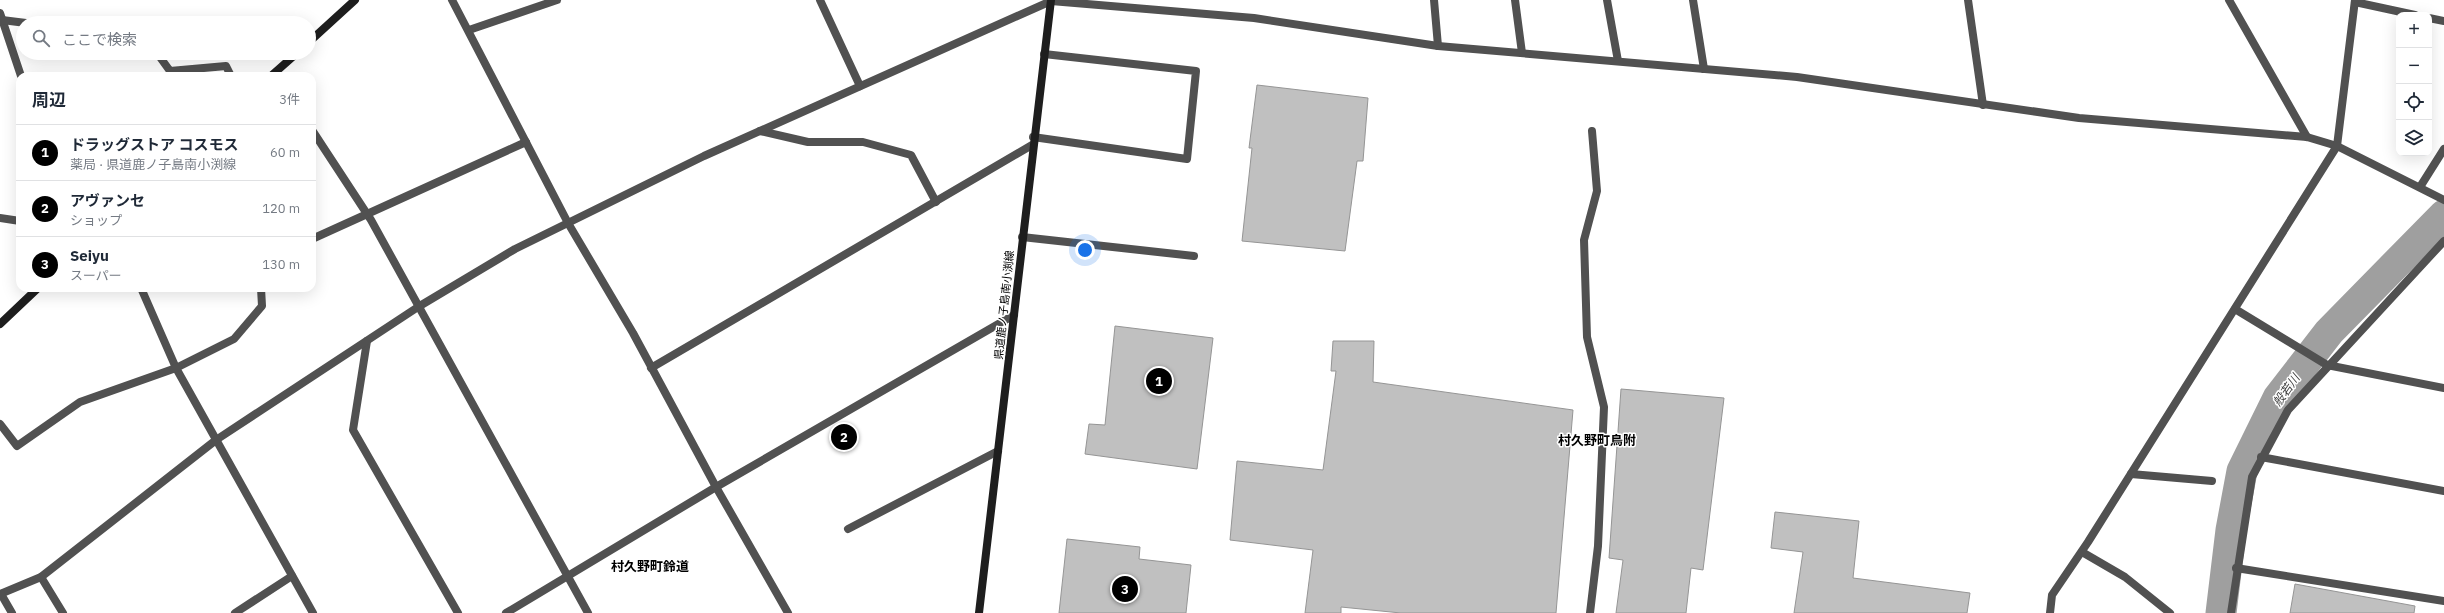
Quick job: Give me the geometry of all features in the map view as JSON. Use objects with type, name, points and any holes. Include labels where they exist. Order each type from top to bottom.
[{"type":"main road","points":[[316,36],[355,0]]},
{"type":"main road","name":"県道鹿ノ子島南小渕線","points":[[979,613],[1033,141],[1051,1]]},
{"type":"main road","points":[[276,72],[289,60]]},
{"type":"main road","points":[[0,324],[34,292]]},
{"type":"street","points":[[452,0],[469,30],[568,223],[788,613]]},
{"type":"street","points":[[469,30],[557,0]]},
{"type":"street","points":[[820,0],[860,86]]},
{"type":"street","points":[[1434,0],[1438,46]]},
{"type":"street","points":[[1515,0],[1522,53]]},
{"type":"street","points":[[1607,0],[1618,61]]},
{"type":"street","points":[[1693,0],[1704,69]]},
{"type":"street","points":[[1968,0],[1983,105]]},
{"type":"street","points":[[2230,0],[2307,137]]},
{"type":"street","points":[[12,613],[0,594],[41,577],[216,440],[418,307],[515,249],[704,156],[1051,1],[1254,18],[1438,46],[1797,77],[2079,118],[2307,137],[2337,146],[2444,200]]},
{"type":"street","points":[[2050,613],[2052,595],[2082,552],[2337,146],[2355,1],[2402,12]]},
{"type":"street","points":[[1,17],[16,21]]},
{"type":"street","points":[[1,17],[20,72]]},
{"type":"street","points":[[2432,19],[2444,21]]},
{"type":"street","points":[[651,368],[936,202],[1033,141],[1187,159],[1196,71],[1044,54]]},
{"type":"street","points":[[162,60],[170,71],[226,66],[229,72]]},
{"type":"street","points":[[760,131],[808,142],[863,142],[911,155],[936,202]]},
{"type":"street","points":[[1590,613],[1598,546],[1604,407],[1587,336],[1584,240],[1597,191],[1592,131]]},
{"type":"street","points":[[316,136],[368,214],[588,613]]},
{"type":"street","points":[[316,237],[526,142]]},
{"type":"street","points":[[2420,187],[2444,149]]},
{"type":"street","points":[[0,218],[16,220]]},
{"type":"street","points":[[1022,237],[1194,256]]},
{"type":"street","points":[[2230,613],[2236,568],[2252,478],[2261,457],[2288,410],[2444,241]]},
{"type":"street","points":[[143,292],[176,368],[313,613]]},
{"type":"street","points":[[0,424],[17,446],[80,402],[176,368],[234,339],[262,306],[261,292]]},
{"type":"street","points":[[2235,309],[2328,365],[2444,388]]},
{"type":"street","points":[[506,613],[716,487],[1014,315]]},
{"type":"street","points":[[367,341],[353,430],[458,613]]},
{"type":"street","points":[[848,529],[998,451]]},
{"type":"street","points":[[2261,457],[2444,491]]},
{"type":"street","points":[[2131,474],[2212,481]]},
{"type":"street","points":[[2082,552],[2125,577],[2170,613]]},
{"type":"street","points":[[2236,568],[2444,601]]},
{"type":"street","points":[[235,613],[292,576]]},
{"type":"street","points":[[41,577],[63,613]]},
{"type":"building","points":[[1257,85],[1368,98],[1363,161],[1357,161],[1345,251],[1242,241],[1252,148],[1249,148]]},
{"type":"building","points":[[1115,326],[1213,338],[1197,469],[1085,454],[1089,424],[1105,425]]},
{"type":"building","points":[[1333,341],[1374,341],[1373,382],[1573,410],[1556,613],[1401,613],[1341,607],[1341,613],[1305,613],[1313,550],[1230,540],[1237,461],[1323,470],[1336,371],[1331,371]]},
{"type":"building","points":[[1621,389],[1724,398],[1703,570],[1691,568],[1686,613],[1616,613],[1623,560],[1609,558]]},
{"type":"building","points":[[1775,512],[1859,521],[1853,578],[1970,593],[1967,613],[1794,613],[1803,552],[1771,548]]},
{"type":"building","points":[[1067,539],[1140,547],[1139,559],[1191,565],[1186,613],[1059,613]]},
{"type":"building","points":[[2295,584],[2415,606],[2414,613],[2290,613]]},
{"type":"waterway","name":"般若川","points":[[2221,613],[2231,530],[2242,471],[2278,398],[2329,332],[2444,215]]},
{"type":"place","name":"ドラッグストア コスモス","points":[[1159,381]]},
{"type":"place","name":"アヴァンセ","points":[[844,437]]},
{"type":"place","name":"Seiyu","points":[[1125,589]]},
{"type":"district","name":"村久野町鳥附","points":[[1597,440]]},
{"type":"district","name":"村久野町鈴道","points":[[650,566]]}]
